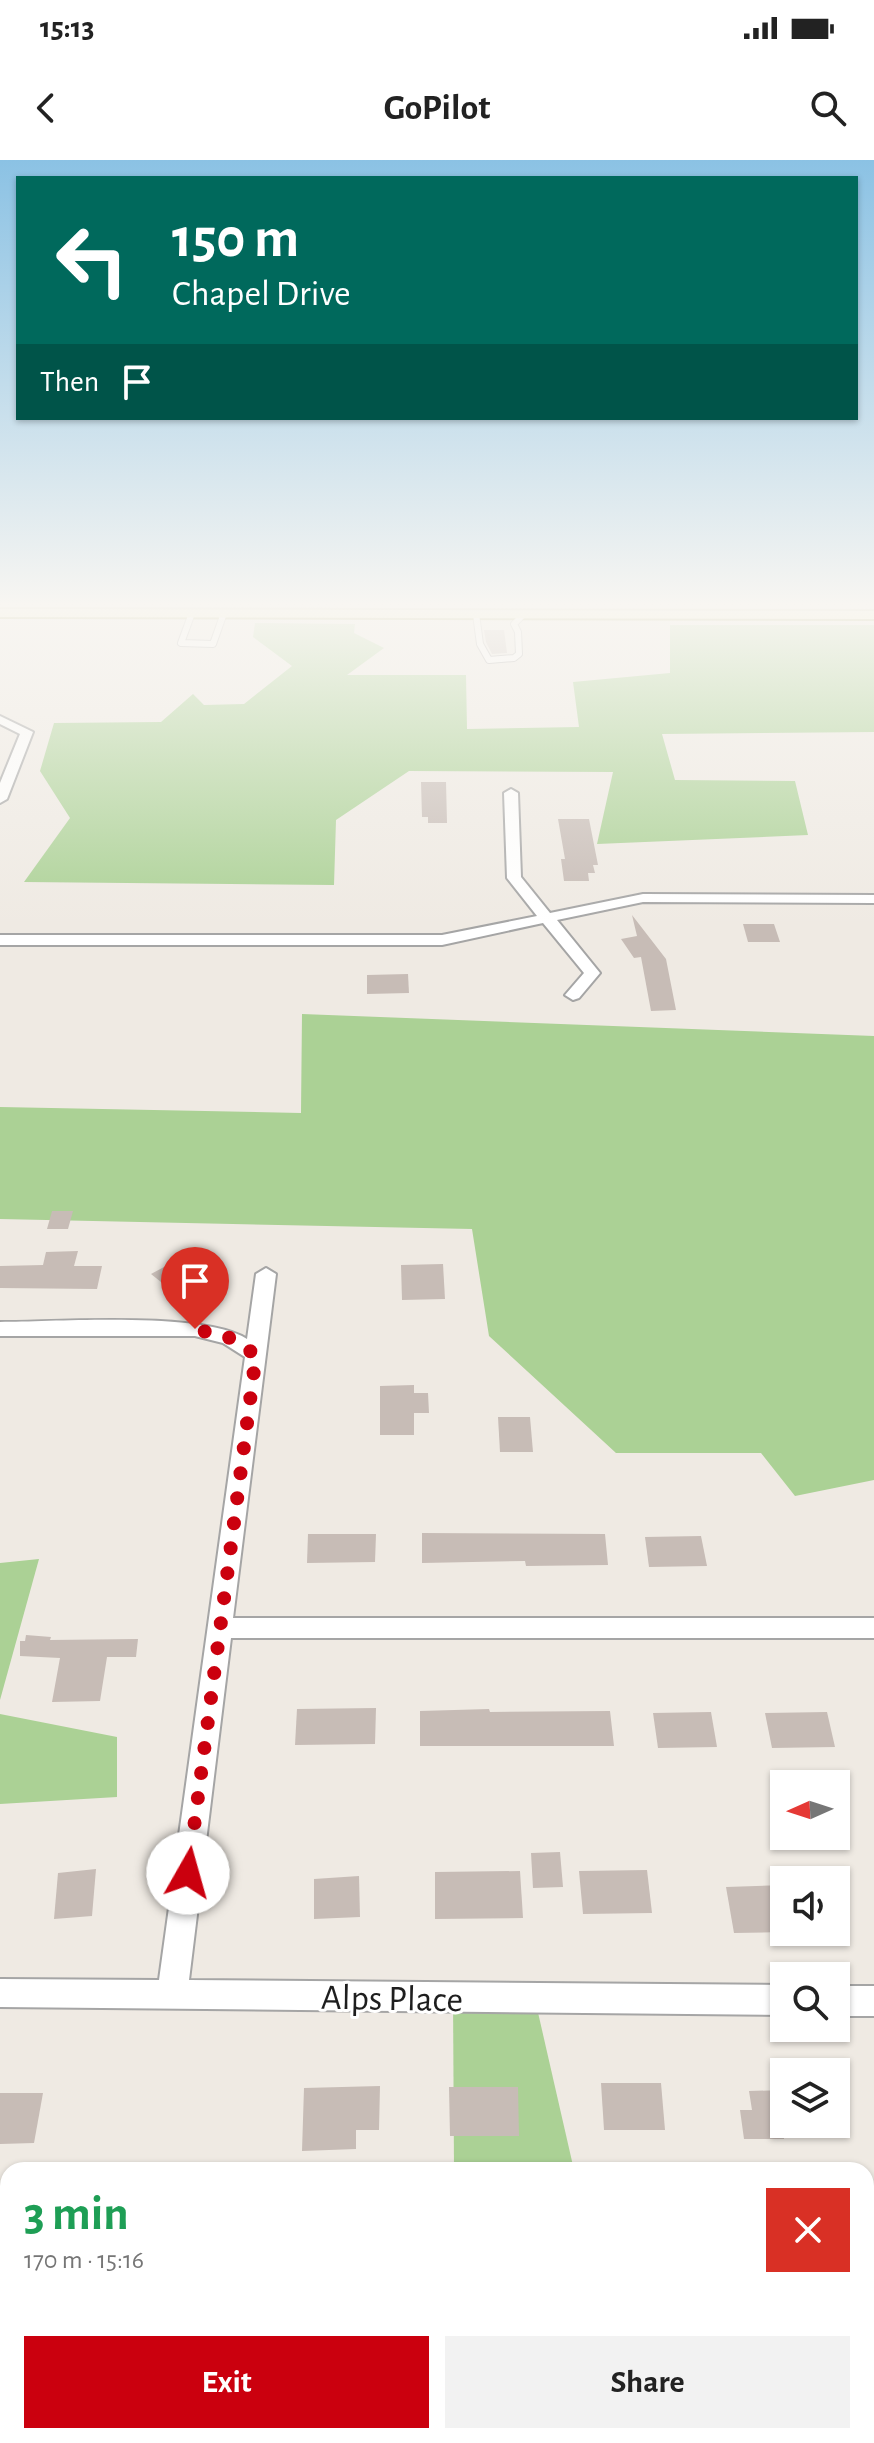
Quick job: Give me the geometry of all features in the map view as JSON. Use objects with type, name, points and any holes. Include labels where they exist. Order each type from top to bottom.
[{"type":"street","points":[[0,720],[27,732],[0,799]]},
{"type":"street","points":[[511,793],[514,878],[592,973],[573,995]]},
{"type":"street","points":[[0,940],[442,940],[643,898],[874,899]]},
{"type":"street","points":[[172,1995],[266,1274]]},
{"type":"street","points":[[0,1329],[195,1329],[230,1338],[256,1355]]},
{"type":"street","points":[[220,1628],[874,1628]]},
{"type":"street","name":"Alps Place","points":[[0,1993],[770,2000]]},
{"type":"street","points":[[850,2001],[874,2001]]},
{"type":"green space","points":[[171,714],[467,714],[467,729],[579,727],[577,714],[874,714],[874,732],[662,734],[675,780],[795,781],[808,835],[597,844],[613,772],[409,771],[336,820],[334,885],[24,882],[70,818],[40,771],[54,723],[161,722]]},
{"type":"green space","points":[[302,1014],[874,1036],[874,1480],[795,1496],[761,1453],[616,1453],[489,1336],[472,1229],[0,1219],[0,1107],[301,1113]]},
{"type":"green space","points":[[39,1559],[0,1700],[0,1563]]},
{"type":"green space","points":[[0,1714],[117,1737],[117,1797],[0,1804]]},
{"type":"green space","points":[[453,1994],[534,1995],[572,2162],[454,2162]]},
{"type":"building","points":[[421,782],[446,782],[447,823],[428,823],[428,817],[422,817]]},
{"type":"building","points":[[558,819],[589,819],[598,865],[593,865],[595,873],[588,873],[589,881],[564,881],[561,859],[565,859]]},
{"type":"building","points":[[632,915],[666,959],[676,1010],[651,1011],[641,957],[634,958],[621,939],[637,936]]},
{"type":"building","points":[[743,924],[774,924],[780,942],[748,942]]},
{"type":"building","points":[[408,974],[409,993],[367,994],[367,975]]},
{"type":"building","points":[[52,1211],[73,1211],[68,1229],[47,1229]]},
{"type":"building","points":[[78,1251],[74,1266],[102,1266],[97,1289],[0,1288],[0,1266],[43,1265],[46,1252]]},
{"type":"building","points":[[190,1253],[210,1269],[171,1290],[151,1274]]},
{"type":"building","points":[[443,1264],[445,1299],[402,1300],[401,1265]]},
{"type":"building","points":[[414,1385],[414,1393],[428,1393],[429,1413],[414,1413],[414,1435],[380,1435],[380,1386]]},
{"type":"building","points":[[498,1417],[530,1417],[533,1452],[500,1452]]},
{"type":"building","points":[[422,1533],[605,1534],[608,1565],[526,1566],[525,1561],[422,1563]]},
{"type":"building","points":[[308,1534],[376,1534],[375,1562],[307,1563]]},
{"type":"building","points":[[701,1536],[707,1566],[649,1567],[645,1537]]},
{"type":"building","points":[[26,1635],[51,1637],[50,1640],[138,1639],[136,1657],[107,1657],[100,1701],[52,1702],[60,1658],[20,1656],[20,1641],[25,1641]]},
{"type":"building","points":[[376,1708],[375,1744],[295,1745],[297,1709]]},
{"type":"building","points":[[489,1709],[490,1712],[610,1711],[614,1746],[420,1746],[420,1711]]},
{"type":"building","points":[[711,1712],[717,1747],[658,1748],[653,1713]]},
{"type":"building","points":[[827,1712],[835,1747],[772,1748],[765,1713]]},
{"type":"building","points":[[560,1852],[563,1887],[533,1888],[531,1853]]},
{"type":"building","points":[[96,1869],[92,1916],[54,1919],[58,1873]]},
{"type":"building","points":[[647,1870],[652,1913],[583,1914],[579,1871]]},
{"type":"building","points":[[520,1871],[523,1918],[435,1919],[435,1872]]},
{"type":"building","points":[[359,1876],[360,1917],[314,1919],[314,1879]]},
{"type":"building","points":[[770,1885],[770,1932],[734,1933],[726,1887]]},
{"type":"building","points":[[601,2083],[661,2083],[665,2130],[604,2130]]},
{"type":"building","points":[[380,2086],[379,2130],[356,2130],[356,2149],[302,2151],[304,2088]]},
{"type":"building","points":[[449,2087],[518,2087],[519,2136],[450,2136]]},
{"type":"building","points":[[770,2090],[770,2138],[784,2139],[744,2139],[740,2110],[752,2110],[749,2091]]},
{"type":"building","points":[[0,2093],[43,2093],[34,2143],[0,2144]]},
{"type":"route","points":[[188,1873],[256,1355],[216,1332],[195,1329]]}]
